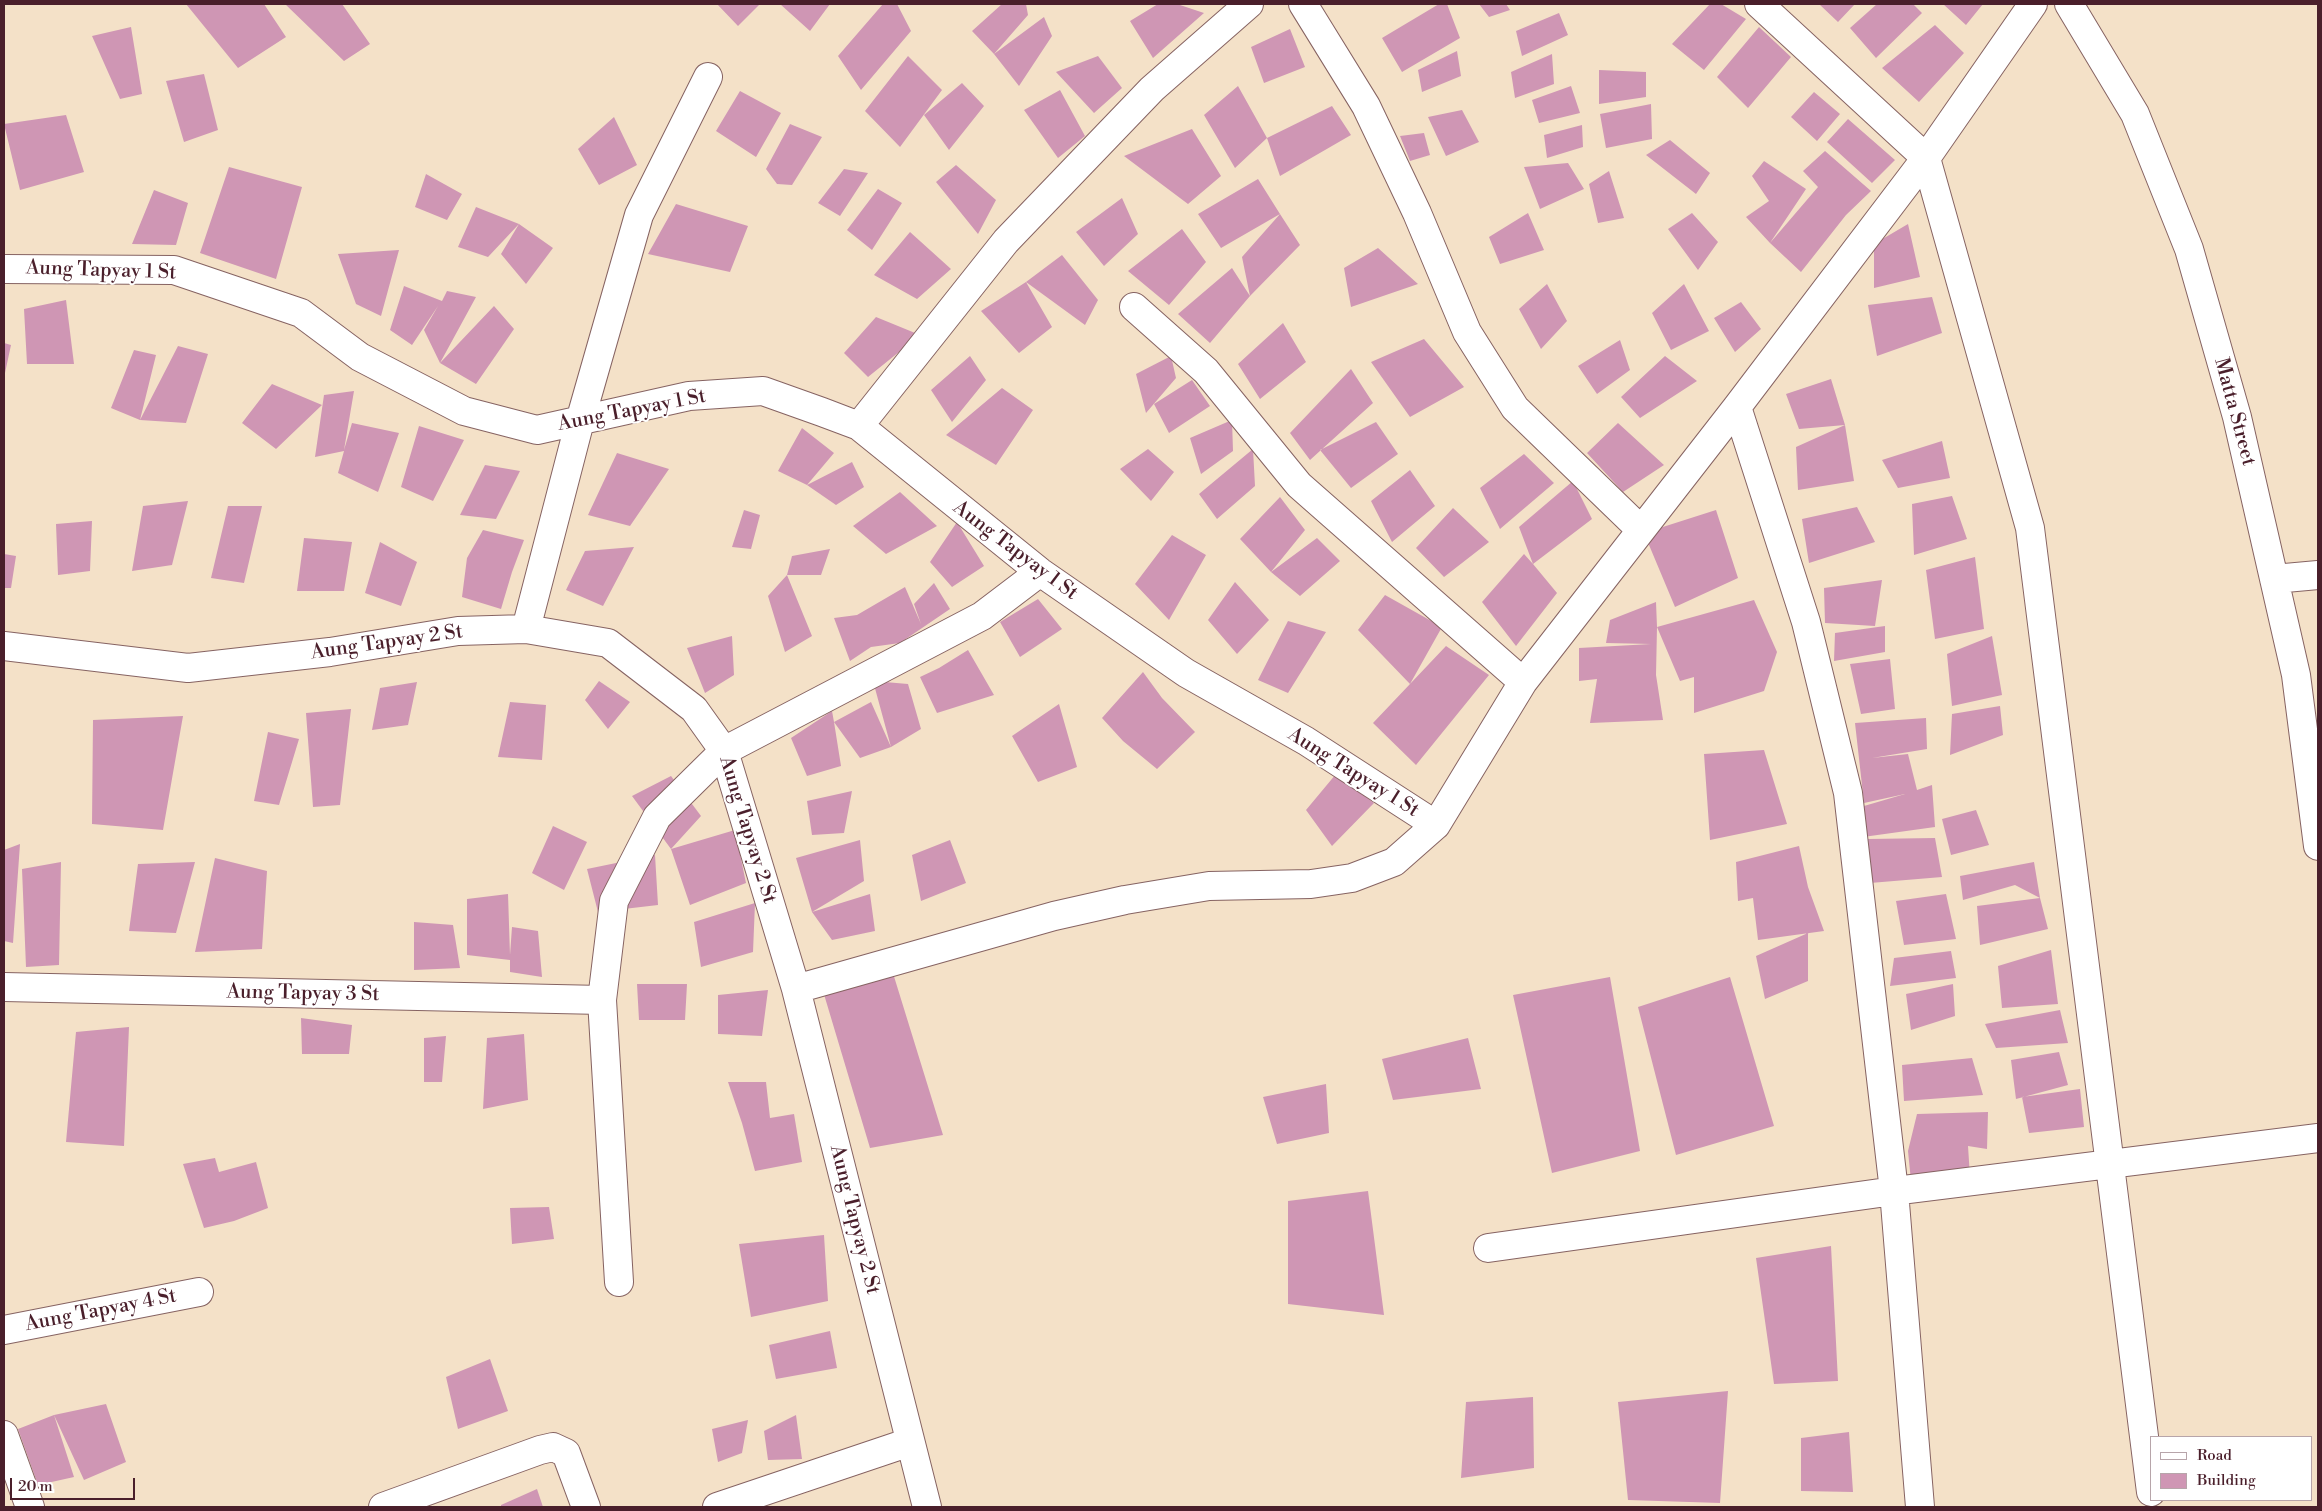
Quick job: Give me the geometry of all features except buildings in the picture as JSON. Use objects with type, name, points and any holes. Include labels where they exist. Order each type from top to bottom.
[{"type":"street","points":[[859,426],[1006,242],[1152,89],[1249,4]]},
{"type":"street","points":[[1303,4],[1366,106],[1417,213],[1467,332],[1515,408],[1641,530]]},
{"type":"street","points":[[1759,4],[1926,158],[2030,528],[2150,1484]]},
{"type":"street","points":[[796,989],[1054,916],[1125,900],[1209,886],[1311,884],[1352,878],[1394,862],[1436,825],[1523,682],[1737,407],[1926,158],[2032,4]]},
{"type":"street","name":"Matta Street","points":[[2069,4],[2136,114],[2189,249],[2238,418],[2296,675],[2318,846]]},
{"type":"street","points":[[526,629],[580,421],[639,215],[708,76]]},
{"type":"street","name":"Aung Tapyay 1 St","points":[[4,269],[174,270],[301,313],[360,357],[464,410],[537,430],[689,396],[763,391],[859,426],[1040,572],[1186,673],[1306,741],[1436,825]]},
{"type":"street","points":[[1134,307],[1206,371],[1299,485],[1523,682]]},
{"type":"street","points":[[1737,407],[1806,622],[1848,793],[1894,1191],[1920,1507]]},
{"type":"street","points":[[619,1282],[602,1000],[614,901],[657,817],[724,752],[982,616],[1040,572]]},
{"type":"street","points":[[2274,579],[2318,575]]},
{"type":"street","name":"Aung Tapyay 2 St","points":[[4,646],[188,668],[330,652],[458,631],[526,629],[608,643],[694,709],[724,752],[796,989],[927,1507]]},
{"type":"street","name":"Aung Tapyay 3 St","points":[[4,987],[602,1000]]},
{"type":"street","points":[[1488,1248],[1894,1191],[2318,1138]]},
{"type":"street","name":"Aung Tapyay 4 St","points":[[4,1330],[199,1292]]},
{"type":"street","points":[[4,1435],[30,1507]]},
{"type":"street","points":[[717,1507],[910,1442]]},
{"type":"street","points":[[383,1507],[553,1447],[566,1454],[586,1507]]}]
